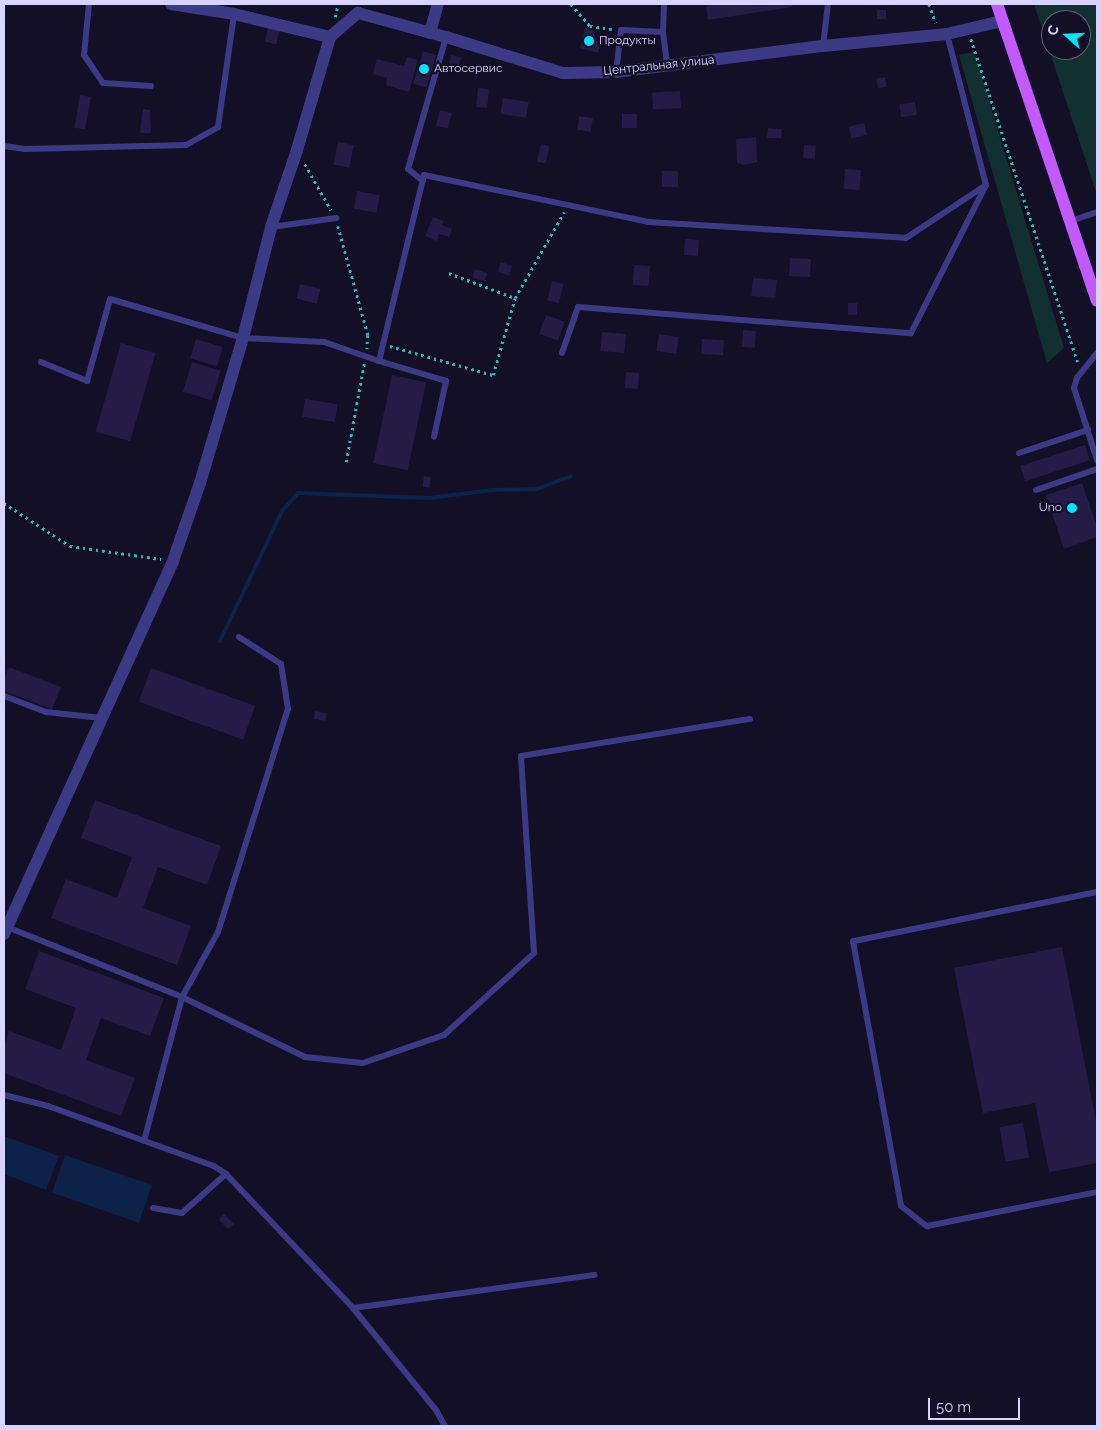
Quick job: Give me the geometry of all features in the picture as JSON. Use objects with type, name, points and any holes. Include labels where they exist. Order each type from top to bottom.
[{"type":"main road","points":[[997,4],[1097,301]]},
{"type":"street","points":[[6,930],[173,561],[200,483],[243,338],[271,227],[297,150],[330,37],[234,14],[171,4]]},
{"type":"street","points":[[430,33],[438,4]]},
{"type":"street","name":"Центральная улица","points":[[330,37],[358,13],[446,37],[563,73],[616,72],[943,31],[968,30],[1002,21]]},
{"type":"lane","points":[[89,4],[84,55],[103,82],[152,86]]},
{"type":"lane","points":[[664,4],[663,32],[667,67]]},
{"type":"lane","points":[[823,46],[828,4]]},
{"type":"lane","points":[[4,146],[25,149],[186,145],[218,128],[234,14]]},
{"type":"lane","points":[[616,72],[621,30],[663,32]]},
{"type":"lane","points":[[562,354],[578,307],[911,333],[986,185],[943,31]]},
{"type":"lane","points":[[423,181],[408,170],[446,37]]},
{"type":"lane","points":[[380,361],[424,175],[648,222],[906,238],[986,185]]},
{"type":"lane","points":[[1071,221],[1097,212]]},
{"type":"lane","points":[[271,227],[336,218]]},
{"type":"lane","points":[[41,362],[87,381],[110,299],[243,338],[324,342],[446,381],[434,437]]},
{"type":"lane","points":[[1097,353],[1077,378],[1074,388],[1097,460]]},
{"type":"lane","points":[[1018,453],[1088,430]]},
{"type":"lane","points":[[1036,490],[1097,469]]},
{"type":"lane","points":[[144,1142],[182,997],[218,932],[288,710],[281,664],[239,637]]},
{"type":"lane","points":[[4,696],[46,712],[102,718]]},
{"type":"lane","points":[[6,930],[182,997],[305,1057],[363,1063],[444,1035],[534,953],[521,756],[750,719]]},
{"type":"lane","points":[[1097,892],[853,941],[901,1206],[927,1226],[1097,1192]]},
{"type":"lane","points":[[4,1096],[48,1106],[214,1166],[226,1174],[354,1308],[436,1410],[445,1426]]},
{"type":"lane","points":[[153,1208],[182,1213],[226,1174]]},
{"type":"lane","points":[[354,1308],[595,1275]]},
{"type":"path","points":[[571,4],[590,26],[621,30]]},
{"type":"path","points":[[929,4],[943,31]]},
{"type":"path","points":[[968,30],[1082,372]]},
{"type":"path","points":[[297,150],[336,218],[368,335],[366,356],[346,462]]},
{"type":"path","points":[[383,344],[493,376],[515,298],[567,206]]},
{"type":"path","points":[[449,273],[515,298]]},
{"type":"path","points":[[4,503],[70,546],[173,561]]},
{"type":"green space","points":[[1034,4],[1097,4],[1097,195],[1052,60],[1091,60],[1091,10],[1041,10],[1041,25]]},
{"type":"green space","points":[[974,52],[1064,348],[1047,363],[959,55]]},
{"type":"water","points":[[4,1136],[59,1156],[46,1190],[4,1174]]},
{"type":"water","points":[[65,1155],[152,1185],[139,1223],[52,1193]]},
{"type":"building","points":[[706,4],[792,4],[792,7],[708,20]]},
{"type":"building","points":[[877,10],[886,10],[886,19],[877,19]]},
{"type":"building","points":[[268,28],[280,31],[276,44],[265,42]]},
{"type":"building","name":"Продукты","points":[[585,28],[595,31],[593,40],[601,42],[598,53],[580,48]]},
{"type":"building","name":"Автосервис","points":[[423,51],[436,55],[426,88],[413,84]]},
{"type":"building","points":[[451,55],[461,57],[459,69],[449,67]]},
{"type":"building","points":[[407,57],[418,60],[409,92],[386,85],[387,78],[373,74],[377,59],[404,66]]},
{"type":"building","points":[[885,77],[887,87],[878,89],[876,79]]},
{"type":"building","points":[[478,88],[489,89],[487,108],[476,107]]},
{"type":"building","points":[[680,91],[681,108],[653,109],[652,92]]},
{"type":"building","points":[[80,95],[91,97],[85,129],[74,127]]},
{"type":"building","points":[[503,98],[529,102],[526,118],[500,114]]},
{"type":"building","points":[[915,102],[917,115],[901,117],[899,105]]},
{"type":"building","points":[[143,109],[150,110],[151,133],[140,133]]},
{"type":"building","points":[[440,110],[452,113],[448,128],[436,126]]},
{"type":"building","points":[[622,114],[637,114],[637,128],[622,128]]},
{"type":"building","points":[[579,116],[593,118],[591,132],[577,130]]},
{"type":"building","points":[[864,123],[867,135],[851,139],[848,127]]},
{"type":"building","points":[[768,128],[782,129],[781,138],[767,138]]},
{"type":"building","points":[[756,137],[757,162],[744,165],[737,163],[736,139]]},
{"type":"building","points":[[338,142],[354,145],[349,168],[334,165]]},
{"type":"building","points":[[541,144],[550,146],[546,164],[537,162]]},
{"type":"building","points":[[804,145],[816,146],[815,159],[803,158]]},
{"type":"building","points":[[845,169],[861,170],[860,190],[844,189]]},
{"type":"building","points":[[662,171],[678,171],[678,187],[662,187]]},
{"type":"building","points":[[357,191],[380,195],[377,213],[354,209]]},
{"type":"building","points":[[433,217],[444,221],[442,225],[452,229],[449,237],[439,234],[437,241],[425,236]]},
{"type":"building","points":[[685,239],[699,240],[698,256],[684,255]]},
{"type":"building","points":[[790,258],[811,259],[810,277],[789,276]]},
{"type":"building","points":[[501,262],[512,266],[509,276],[498,271]]},
{"type":"building","points":[[634,265],[650,266],[649,286],[633,285]]},
{"type":"building","points":[[475,269],[487,273],[485,282],[472,278]]},
{"type":"building","points":[[753,278],[777,280],[775,298],[751,296]]},
{"type":"building","points":[[552,281],[564,284],[559,303],[547,300]]},
{"type":"building","points":[[300,284],[320,289],[317,304],[296,299]]},
{"type":"building","points":[[848,303],[857,303],[857,315],[848,315]]},
{"type":"building","points":[[546,315],[565,322],[558,341],[539,334]]},
{"type":"building","points":[[743,330],[756,331],[755,348],[742,347]]},
{"type":"building","points":[[602,332],[626,334],[624,353],[600,351]]},
{"type":"building","points":[[659,334],[679,337],[676,354],[656,351]]},
{"type":"building","points":[[196,339],[223,347],[217,366],[190,358]]},
{"type":"building","points":[[702,339],[724,340],[723,355],[701,354]]},
{"type":"building","points":[[121,343],[156,353],[130,441],[96,431]]},
{"type":"building","points":[[192,362],[221,371],[212,400],[183,392]]},
{"type":"building","points":[[626,372],[639,373],[638,389],[625,388]]},
{"type":"building","points":[[392,375],[426,382],[408,470],[373,463]]},
{"type":"building","points":[[305,399],[338,404],[335,422],[302,417]]},
{"type":"building","points":[[1085,445],[1090,460],[1025,481],[1020,466]]},
{"type":"building","points":[[424,476],[431,477],[429,488],[422,487]]},
{"type":"building","points":[[1082,483],[1097,527],[1097,537],[1064,549],[1046,495]]},
{"type":"building","points":[[9,667],[61,687],[52,709],[4,691],[4,680]]},
{"type":"building","points":[[151,668],[255,706],[243,740],[139,702]]},
{"type":"building","points":[[315,711],[327,713],[326,721],[314,719]]},
{"type":"building","points":[[95,800],[221,846],[207,885],[158,867],[143,908],[191,926],[177,965],[51,918],[66,879],[117,898],[132,857],[81,838]]},
{"type":"building","points":[[1062,947],[1097,1126],[1097,1163],[1049,1172],[1035,1103],[983,1113],[954,968]]},
{"type":"building","points":[[39,951],[164,998],[150,1036],[101,1018],[86,1060],[135,1078],[121,1116],[4,1073],[4,1046],[9,1031],[61,1050],[76,1008],[25,989]]},
{"type":"building","points":[[1023,1123],[1029,1157],[1005,1162],[999,1127]]},
{"type":"building","points":[[224,1214],[234,1224],[228,1230],[218,1220]]},
{"type":"waterway","points":[[220,641],[282,511],[298,493],[429,498],[492,490],[537,489],[571,476]]},
{"type":"place","name":"Продукты","points":[[589,41]]},
{"type":"place","name":"Автосервис","points":[[424,69]]},
{"type":"place","name":"Uno","points":[[1072,508]]}]
